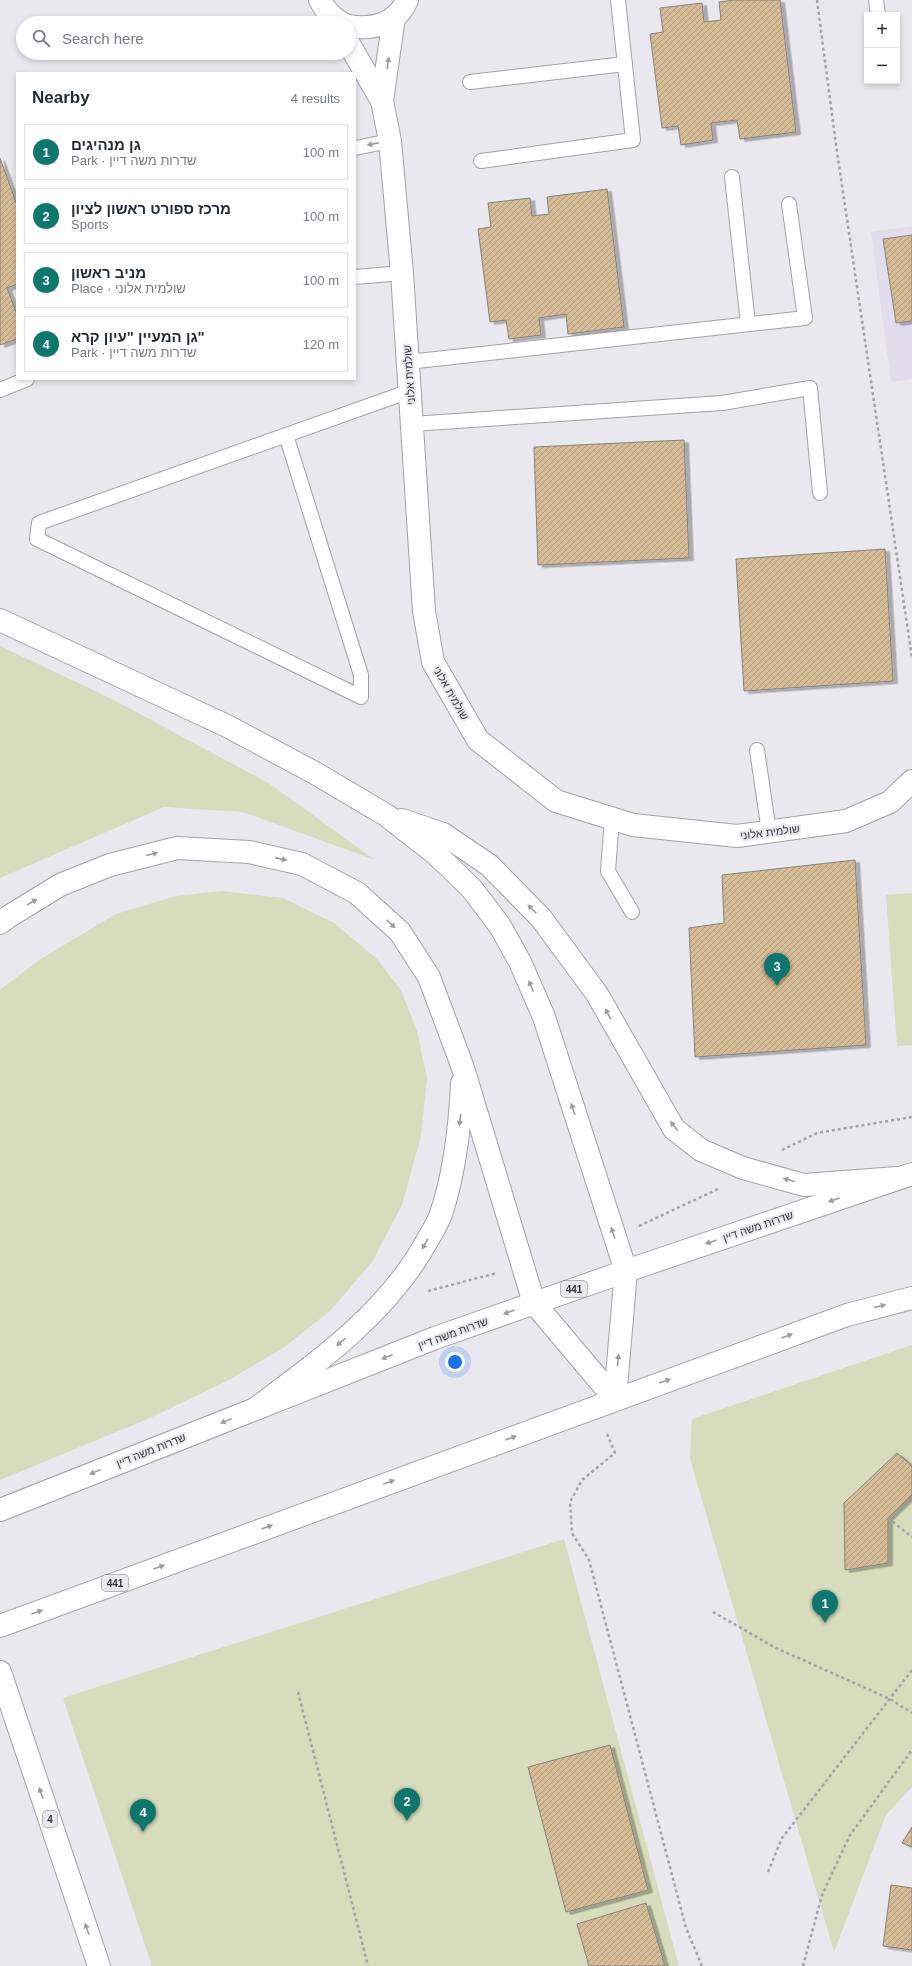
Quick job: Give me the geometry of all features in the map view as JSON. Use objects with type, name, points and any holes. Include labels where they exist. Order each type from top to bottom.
[{"type":"main road","points":[[320,0],[324,8],[333,16]]},
{"type":"main road","points":[[356,26],[365,28],[381,25],[401,9]]},
{"type":"main road","name":"שולמית אלוני","points":[[382,101],[401,9]]},
{"type":"main road","name":"שולמית אלוני","points":[[356,56],[382,101],[390,140],[402,273],[424,610],[433,662],[478,740],[556,801],[633,825],[737,836],[846,822],[890,802],[912,781]]},
{"type":"main road","points":[[0,620],[228,726],[315,773],[386,815],[436,854],[472,889],[500,926],[520,962],[544,1017],[626,1271],[615,1399]]},
{"type":"main road","points":[[386,815],[443,834],[488,865],[540,918],[597,994],[674,1129],[701,1150],[743,1168],[804,1185],[905,1176]]},
{"type":"main road","points":[[0,924],[8,917],[60,885],[110,865],[177,848],[249,852],[302,864],[357,893],[400,932],[429,977],[463,1068],[534,1303],[615,1399]]},
{"type":"main road","points":[[255,1409],[310,1370],[358,1327],[391,1293],[420,1255],[441,1216],[454,1162],[461,1116],[463,1068]]},
{"type":"main road","name":"שדרות משה דיין","points":[[0,1510],[428,1341],[626,1271],[905,1176]]},
{"type":"main road","name":"441","points":[[0,1626],[847,1315],[912,1298]]},
{"type":"main road","points":[[0,1660],[12,1704]]},
{"type":"main road","name":"4","points":[[0,1672],[99,1966]]},
{"type":"lane","points":[[481,161],[633,140],[618,0]]},
{"type":"lane","points":[[876,0],[878,12]]},
{"type":"lane","points":[[470,82],[625,64]]},
{"type":"lane","points":[[356,148],[390,140]]},
{"type":"lane","points":[[732,177],[748,324]]},
{"type":"lane","points":[[408,362],[805,318],[789,204]]},
{"type":"lane","points":[[356,277],[402,273]]},
{"type":"lane","points":[[0,390],[25,380]]},
{"type":"lane","points":[[412,424],[722,403],[810,388],[820,493]]},
{"type":"lane","points":[[286,435],[361,676],[361,697],[37,539],[39,523],[286,435],[410,391]]},
{"type":"lane","points":[[757,750],[769,832]]},
{"type":"lane","points":[[612,818],[608,871],[632,912]]},
{"type":"path","points":[[817,0],[837,153],[912,658]]},
{"type":"path","points":[[391,1293],[433,1290],[523,1267]]},
{"type":"path","points":[[600,1436],[607,1434],[615,1453],[582,1480],[570,1502],[572,1533],[589,1560],[686,1928],[702,1966]]},
{"type":"path","points":[[888,1518],[912,1537]]},
{"type":"path","points":[[713,1612],[774,1647],[890,1699],[912,1713]]},
{"type":"path","points":[[768,1872],[782,1838],[912,1670]]},
{"type":"path","points":[[298,1692],[368,1966]]},
{"type":"path","points":[[803,1966],[822,1894],[850,1835],[912,1750]]},
{"type":"shaded area","points":[[912,226],[912,379],[891,382],[871,232]]},
{"type":"green space","points":[[0,646],[114,700],[270,784],[375,860],[243,812],[164,807],[0,878]]},
{"type":"green space","points":[[222,891],[283,898],[334,923],[376,958],[401,990],[417,1031],[427,1078],[421,1136],[402,1205],[372,1262],[330,1311],[283,1348],[227,1381],[150,1418],[0,1480],[0,990],[39,960],[116,914],[176,896]]},
{"type":"green space","points":[[912,893],[912,1045],[897,1046],[886,895]]},
{"type":"green space","points":[[912,1345],[912,1787],[886,1815],[834,1952],[690,1459],[692,1419]]},
{"type":"green space","points":[[564,1539],[679,1966],[152,1966],[63,1698]]},
{"type":"building","points":[[734,0],[780,0],[796,132],[740,139],[737,120],[711,123],[713,140],[681,145],[678,126],[662,128],[650,34],[663,32],[660,8],[702,3],[704,22],[721,20],[719,2]]},
{"type":"building","points":[[0,158],[16,202],[16,284],[7,288],[16,311],[16,339],[0,345]]},
{"type":"building","points":[[607,189],[624,327],[568,334],[566,314],[539,318],[541,335],[509,339],[506,320],[490,322],[478,229],[491,227],[488,203],[530,198],[532,216],[549,214],[547,197]]},
{"type":"building","points":[[912,235],[912,321],[896,323],[883,239]]},
{"type":"building","points":[[684,440],[689,558],[538,565],[534,447]]},
{"type":"building","points":[[885,549],[893,681],[744,691],[736,559]]},
{"type":"building","points":[[855,860],[866,1045],[695,1057],[689,928],[724,923],[722,875]]},
{"type":"building","points":[[897,1453],[912,1466],[912,1495],[888,1518],[888,1563],[845,1570],[844,1503]]},
{"type":"building","points":[[610,1745],[648,1890],[566,1912],[528,1767]]},
{"type":"building","points":[[912,1827],[912,1847],[902,1843]]},
{"type":"building","points":[[891,1885],[912,1888],[912,1950],[883,1946]]},
{"type":"building","points":[[646,1903],[665,1966],[589,1966],[577,1924]]},
{"type":"place","name":"מניב ראשון","points":[[777,986]]},
{"type":"place","name":"גן מנהיגים","points":[[825,1623]]},
{"type":"place","name":"מרכז ספורט ראשון לציון","points":[[407,1821]]},
{"type":"place","name":"גן המעיין \"עיון קרא\"","points":[[143,1832]]}]
